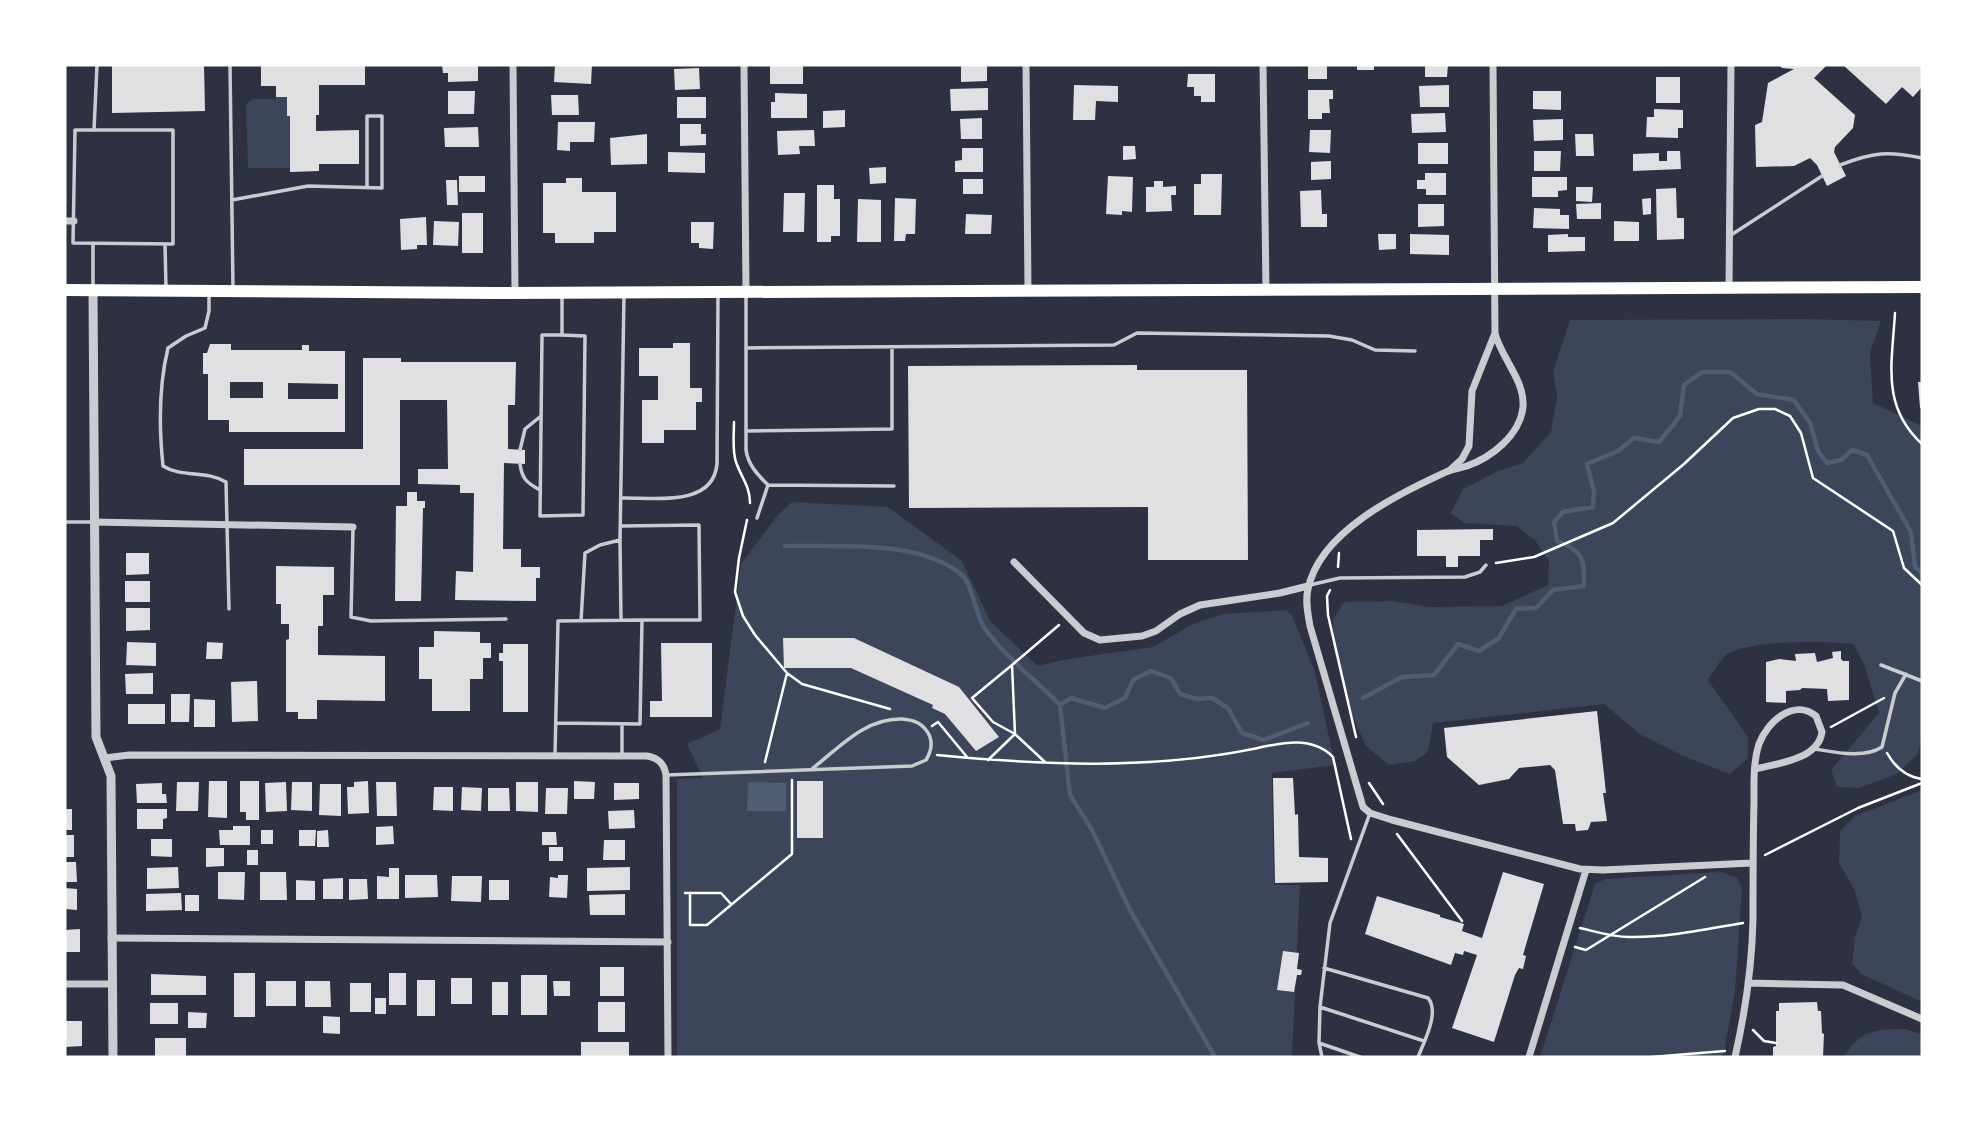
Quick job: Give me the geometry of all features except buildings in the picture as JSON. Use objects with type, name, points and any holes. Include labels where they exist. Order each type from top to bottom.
[{"type":"main road","points":[[65,290],[747,292],[1922,287]]},
{"type":"street","points":[[513,65],[515,292]]},
{"type":"street","points":[[744,65],[747,292]]},
{"type":"street","points":[[1026,65],[1028,291]]},
{"type":"street","points":[[1263,65],[1266,290]]},
{"type":"street","points":[[1451,470],[1462,459],[1469,446],[1472,391],[1495,332],[1493,65]]},
{"type":"street","points":[[1729,287],[1731,65]]},
{"type":"street","points":[[93,290],[96,737],[111,776],[113,1057]]},
{"type":"street","points":[[1495,332],[1499,346],[1520,387],[1523,402],[1521,415],[1509,438],[1478,461],[1451,470],[1400,495],[1361,519],[1324,554],[1308,586],[1310,626],[1361,802],[1370,813],[1392,820],[1586,870],[1752,863]]},
{"type":"street","points":[[93,522],[353,527]]},
{"type":"street","points":[[1014,562],[1084,634],[1094,639],[1130,638],[1156,631],[1180,614],[1200,605],[1308,586]]},
{"type":"street","points":[[1736,1053],[1748,984],[1753,921],[1752,863],[1755,769],[1758,751],[1764,733],[1783,714],[1798,710],[1810,712],[1818,719],[1822,732],[1815,749],[1804,755],[1755,769]]},
{"type":"street","points":[[105,758],[129,755],[647,756],[660,761],[666,775],[668,1057]]},
{"type":"street","points":[[1529,1057],[1586,870]]},
{"type":"street","points":[[111,938],[668,942]]},
{"type":"street","points":[[65,984],[111,984]]},
{"type":"street","points":[[1748,984],[1843,985],[1922,1019]]},
{"type":"lane","points":[[94,130],[97,65]]},
{"type":"lane","points":[[230,65],[233,291]]},
{"type":"lane","points":[[232,200],[308,186],[367,188],[382,188],[382,116],[367,116],[367,188]]},
{"type":"lane","points":[[75,130],[94,130],[173,130],[173,244],[73,243],[69,221],[75,130]]},
{"type":"lane","points":[[1840,165],[1868,154],[1895,153],[1922,158]]},
{"type":"lane","points":[[1729,236],[1822,176]]},
{"type":"lane","points":[[93,243],[93,290]]},
{"type":"lane","points":[[165,244],[166,290]]},
{"type":"lane","points":[[209,291],[209,311],[205,328],[168,348],[163,368],[161,446],[163,466],[173,472],[216,476],[226,482],[229,609]]},
{"type":"lane","points":[[562,292],[562,335]]},
{"type":"lane","points":[[621,620],[624,292]]},
{"type":"lane","points":[[621,498],[690,496],[708,487],[714,476],[717,464],[718,292]]},
{"type":"lane","points":[[747,292],[745,430],[747,458],[754,470],[768,485],[894,486]]},
{"type":"lane","points":[[746,348],[1114,345],[1136,333],[1340,337],[1375,350],[1415,351]]},
{"type":"lane","points":[[542,335],[562,335],[585,336],[583,515],[540,516],[542,335]]},
{"type":"lane","points":[[745,430],[892,429],[892,347]]},
{"type":"lane","points":[[520,450],[525,429],[541,416]]},
{"type":"lane","points":[[520,464],[522,476],[527,483],[540,490]]},
{"type":"lane","points":[[757,518],[768,485]]},
{"type":"lane","points":[[65,522],[93,522]]},
{"type":"lane","points":[[555,756],[558,621],[701,620],[699,525],[621,526]]},
{"type":"lane","points":[[353,527],[351,617],[371,621],[506,619]]},
{"type":"lane","points":[[581,621],[585,553],[600,545],[620,540]]},
{"type":"lane","points":[[1308,586],[1334,579],[1465,577],[1480,572],[1486,565]]},
{"type":"lane","points":[[556,723],[640,724],[642,620]]},
{"type":"lane","points":[[1881,665],[1922,681]]},
{"type":"lane","points":[[1815,749],[1867,752],[1883,746],[1895,693],[1906,674]]},
{"type":"lane","points":[[666,775],[912,766],[923,762],[930,754],[932,745],[926,730],[910,720],[876,722],[864,728],[813,768]]},
{"type":"lane","points":[[622,724],[622,756]]},
{"type":"lane","points":[[1322,1057],[1320,1007],[1332,912],[1370,813]]},
{"type":"lane","points":[[1324,968],[1428,998],[1433,1013],[1418,1057]]},
{"type":"lane","points":[[1320,1007],[1424,1041]]},
{"type":"lane","points":[[1320,1044],[1360,1057]]},
{"type":"path","points":[[1895,313],[1891,387],[1896,409],[1911,433],[1922,444]]},
{"type":"path","points":[[1486,565],[1534,557],[1613,523],[1684,464],[1733,418],[1759,409],[1775,409],[1790,416],[1801,433],[1812,478],[1893,531],[1904,568],[1922,585]]},
{"type":"path","points":[[734,422],[734,454],[749,488],[750,508]]},
{"type":"path","points":[[748,516],[739,558],[736,592],[743,617],[755,635],[787,673],[802,684],[892,710]]},
{"type":"path","points":[[1342,535],[1348,542],[1340,550],[1340,563],[1327,593],[1328,615],[1357,744]]},
{"type":"path","points":[[1045,762],[1015,734],[993,722],[972,698],[1068,617]]},
{"type":"path","points":[[988,760],[1015,734],[1012,665]]},
{"type":"path","points":[[762,772],[787,673]]},
{"type":"path","points":[[1822,732],[1867,705],[1895,693]]},
{"type":"path","points":[[926,730],[938,722],[967,757]]},
{"type":"path","points":[[930,754],[1045,762],[1160,760],[1222,755],[1271,745],[1316,744],[1331,754],[1335,762],[1353,853]]},
{"type":"path","points":[[1883,746],[1891,761],[1910,777],[1922,781]]},
{"type":"path","points":[[731,904],[721,893],[688,893],[690,925],[707,925],[792,854],[792,769]]},
{"type":"path","points":[[1762,861],[1766,854],[1776,848],[1837,821],[1858,808],[1922,781]]},
{"type":"path","points":[[1369,783],[1381,802],[1389,808],[1392,820]]},
{"type":"path","points":[[1396,832],[1462,920]]},
{"type":"path","points":[[1565,945],[1586,950],[1717,870],[1717,865]]},
{"type":"path","points":[[1570,926],[1609,936],[1630,937],[1670,934],[1753,921]]},
{"type":"path","points":[[1752,1026],[1761,1039],[1776,1044]]},
{"type":"path","points":[[1651,1057],[1736,1053]]},
{"type":"shaded area","points":[[287,97],[287,115],[290,116],[290,168],[248,168],[246,104],[253,99]]},
{"type":"shaded area","points":[[1570,320],[1881,321],[1870,352],[1873,403],[1922,426],[1922,735],[1918,754],[1897,774],[1859,788],[1837,787],[1831,770],[1879,713],[1864,664],[1853,644],[1825,642],[1749,647],[1734,651],[1720,662],[1708,680],[1748,737],[1748,758],[1730,774],[1683,756],[1641,735],[1604,704],[1433,723],[1428,752],[1415,761],[1389,765],[1366,746],[1352,715],[1333,646],[1333,619],[1344,602],[1392,601],[1429,607],[1502,606],[1548,585],[1549,562],[1535,540],[1516,526],[1464,523],[1451,513],[1463,489],[1498,471],[1523,463],[1551,432],[1557,397],[1553,371]]},
{"type":"shaded area","points":[[792,502],[888,507],[962,561],[990,621],[1038,666],[1153,647],[1193,624],[1222,614],[1286,610],[1292,615],[1315,672],[1335,765],[1272,773],[1274,885],[1300,885],[1292,1057],[677,1057],[677,779],[703,778],[687,744],[720,729],[741,564],[777,516]]},
{"type":"shaded area","points":[[748,782],[786,783],[786,811],[747,811]]},
{"type":"shaded area","points":[[1922,790],[1922,1002],[1861,974],[1852,963],[1855,937],[1862,917],[1854,889],[1839,863],[1840,831],[1855,816]]},
{"type":"shaded area","points":[[1721,872],[1737,878],[1742,888],[1735,992],[1723,1057],[1540,1057],[1595,884],[1605,879]]},
{"type":"shaded area","points":[[1905,1029],[1922,1034],[1922,1057],[1843,1057],[1857,1041],[1869,1033]]},
{"type":"waterway","points":[[1363,698],[1402,677],[1434,675],[1458,644],[1479,651],[1499,638],[1516,609],[1536,608],[1553,590],[1584,586],[1581,557],[1573,548],[1557,541],[1554,522],[1563,512],[1593,507],[1594,492],[1587,464],[1618,451],[1634,438],[1659,442],[1680,416],[1684,385],[1702,372],[1730,372],[1757,394],[1794,400],[1810,423],[1818,451],[1827,463],[1841,460],[1852,450],[1867,455],[1911,532],[1915,567],[1922,573]]},
{"type":"waterway","points":[[785,546],[877,547],[924,555],[944,563],[966,580],[982,623],[993,639],[1060,705],[1071,698],[1105,708],[1125,698],[1133,680],[1151,671],[1171,678],[1180,694],[1196,699],[1212,698],[1228,708],[1242,733],[1264,740],[1308,723]]},
{"type":"waterway","points":[[1060,705],[1070,795],[1092,830],[1130,910],[1215,1057]]}]
